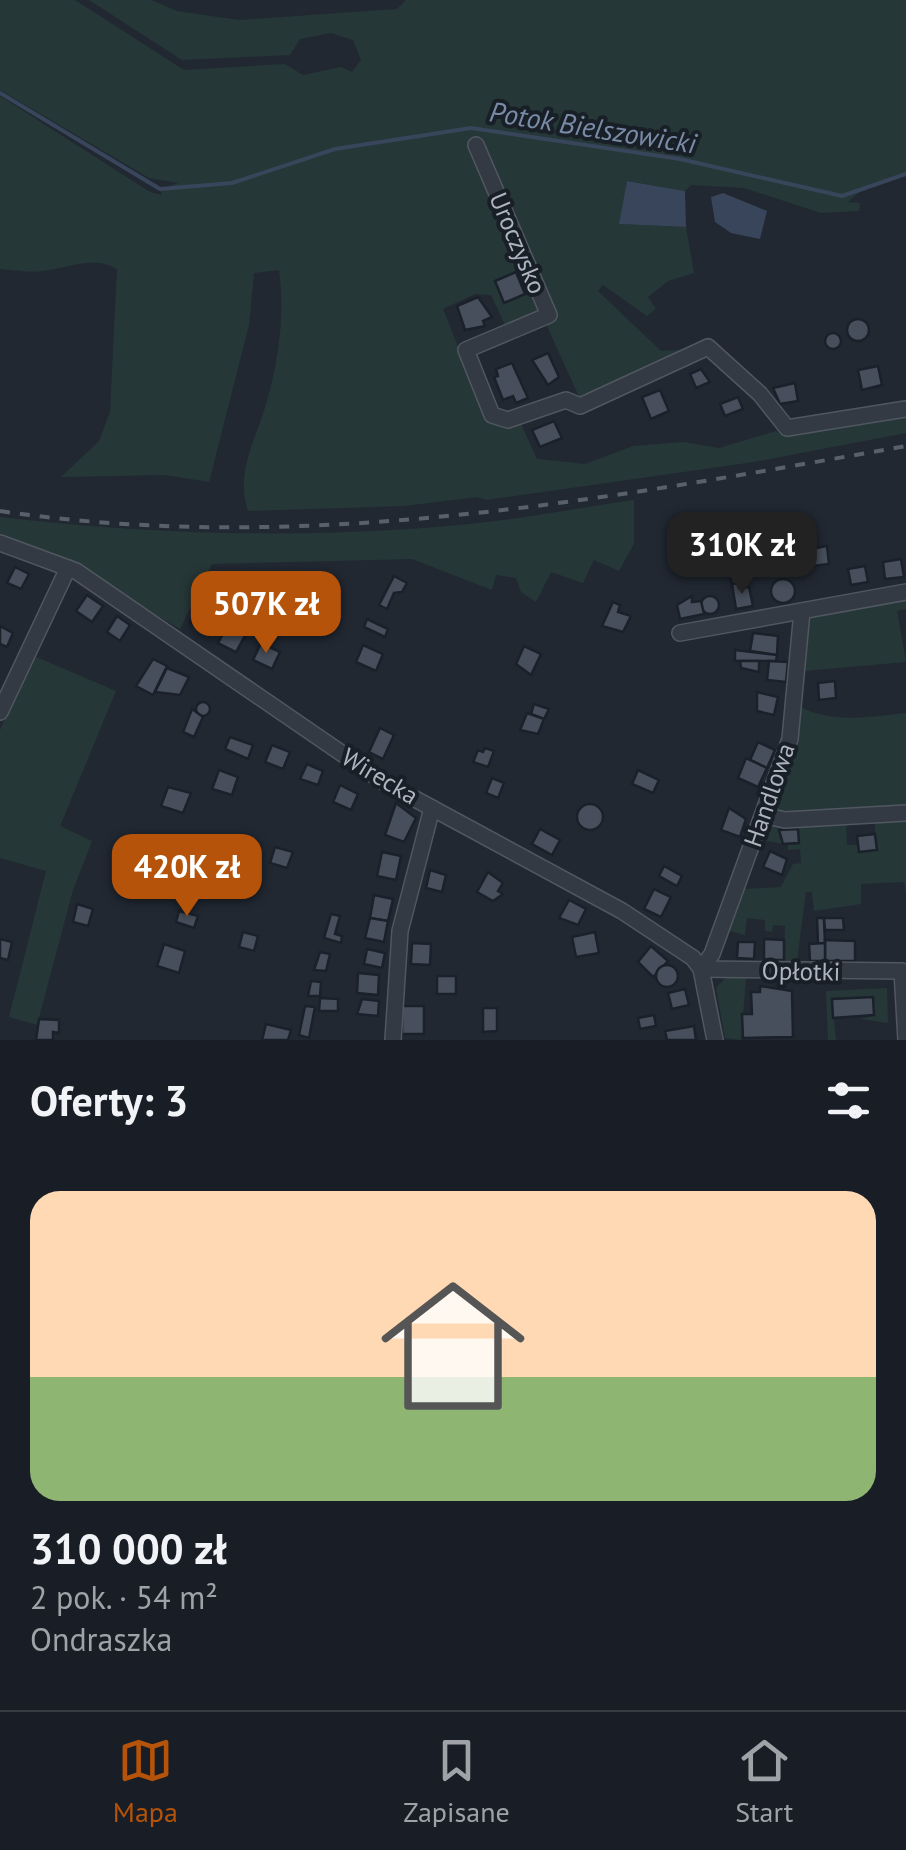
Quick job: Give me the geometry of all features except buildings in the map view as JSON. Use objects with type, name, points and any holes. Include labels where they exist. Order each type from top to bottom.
[{"type":"street","name":"Uroczysko","points":[[476,145],[548,315],[466,350],[492,415],[508,420],[562,400],[580,406],[708,347],[760,394],[787,428],[906,409]]},
{"type":"street","name":"Wirecka","points":[[0,543],[68,568],[363,768],[622,911],[693,958],[701,969]]},
{"type":"street","points":[[0,712],[68,568]]},
{"type":"street","points":[[680,632],[906,592]]},
{"type":"street","name":"Handlowa","points":[[701,969],[712,954],[790,738],[802,611]]},
{"type":"street","points":[[393,1040],[398,947],[432,808]]},
{"type":"street","points":[[764,815],[786,820],[906,813]]},
{"type":"street","points":[[701,969],[715,1040]]},
{"type":"street","name":"Opłotki","points":[[701,969],[902,971],[906,1040]]},
{"type":"shaded area","points":[[0,0],[75,0],[184,70],[285,64],[303,75],[341,67],[352,72],[361,60],[353,40],[331,33],[300,39],[290,55],[182,60],[89,0],[151,0],[177,11],[239,20],[397,9],[406,0],[906,0],[906,174],[858,193],[848,202],[860,203],[859,211],[821,213],[744,188],[691,185],[685,191],[627,181],[620,224],[686,227],[694,273],[668,281],[648,297],[656,309],[647,316],[603,285],[598,291],[661,351],[679,350],[680,357],[582,403],[546,324],[511,338],[491,295],[475,294],[443,309],[487,419],[502,427],[520,422],[537,459],[585,464],[633,446],[684,442],[719,448],[776,431],[784,436],[799,435],[906,417],[906,433],[754,462],[486,500],[477,497],[404,506],[248,511],[245,469],[278,352],[279,270],[254,273],[249,325],[209,482],[165,475],[61,477],[99,441],[110,412],[117,269],[90,263],[38,272],[0,269],[0,96],[150,192],[162,195],[160,189],[178,183],[149,178],[0,90]]},
{"type":"shaded area","points":[[634,500],[634,544],[619,571],[594,560],[583,583],[551,572],[536,602],[521,592],[516,578],[496,575],[492,590],[412,559],[212,564],[180,629],[59,556],[0,536],[0,517],[172,531],[344,532],[481,523]]},
{"type":"shaded area","points":[[906,600],[906,609],[897,611],[906,662],[804,671],[807,619]]},
{"type":"shaded area","points":[[34,656],[116,691],[60,826],[92,841],[73,890],[37,1025],[9,1017],[46,871],[0,858],[0,730]]},
{"type":"shaded area","points":[[798,706],[838,717],[906,713],[906,808],[773,813],[771,804]]},
{"type":"shaded area","points":[[906,817],[906,895],[904,882],[861,884],[861,904],[814,911],[812,892],[806,892],[796,968],[764,966],[764,960],[784,960],[785,926],[773,925],[772,932],[765,931],[765,920],[747,918],[745,935],[726,930],[743,889],[781,887],[793,864],[801,863],[800,849],[788,850],[788,844],[799,843],[798,829],[779,830],[783,844],[763,840],[768,825],[846,820],[847,845],[858,845],[859,852],[876,850],[875,822],[855,824],[855,820]]},
{"type":"shaded area","points":[[726,977],[746,978],[741,1040],[725,1038],[716,988]]},
{"type":"shaded area","points":[[887,988],[888,1023],[861,1019],[874,1015],[873,997],[832,999],[836,1040],[828,1040],[826,991]]},
{"type":"water","points":[[627,181],[685,191],[686,227],[619,224]]},
{"type":"water","points":[[723,193],[767,211],[760,239],[731,233],[715,222],[711,197]]},
{"type":"waterway","name":"Potok Bielszowicki","points":[[0,93],[160,189],[232,183],[335,149],[471,128],[680,159],[842,196],[906,174]]},
{"type":"railway","points":[[0,511],[114,523],[228,527],[342,524],[568,502],[906,446]]}]
